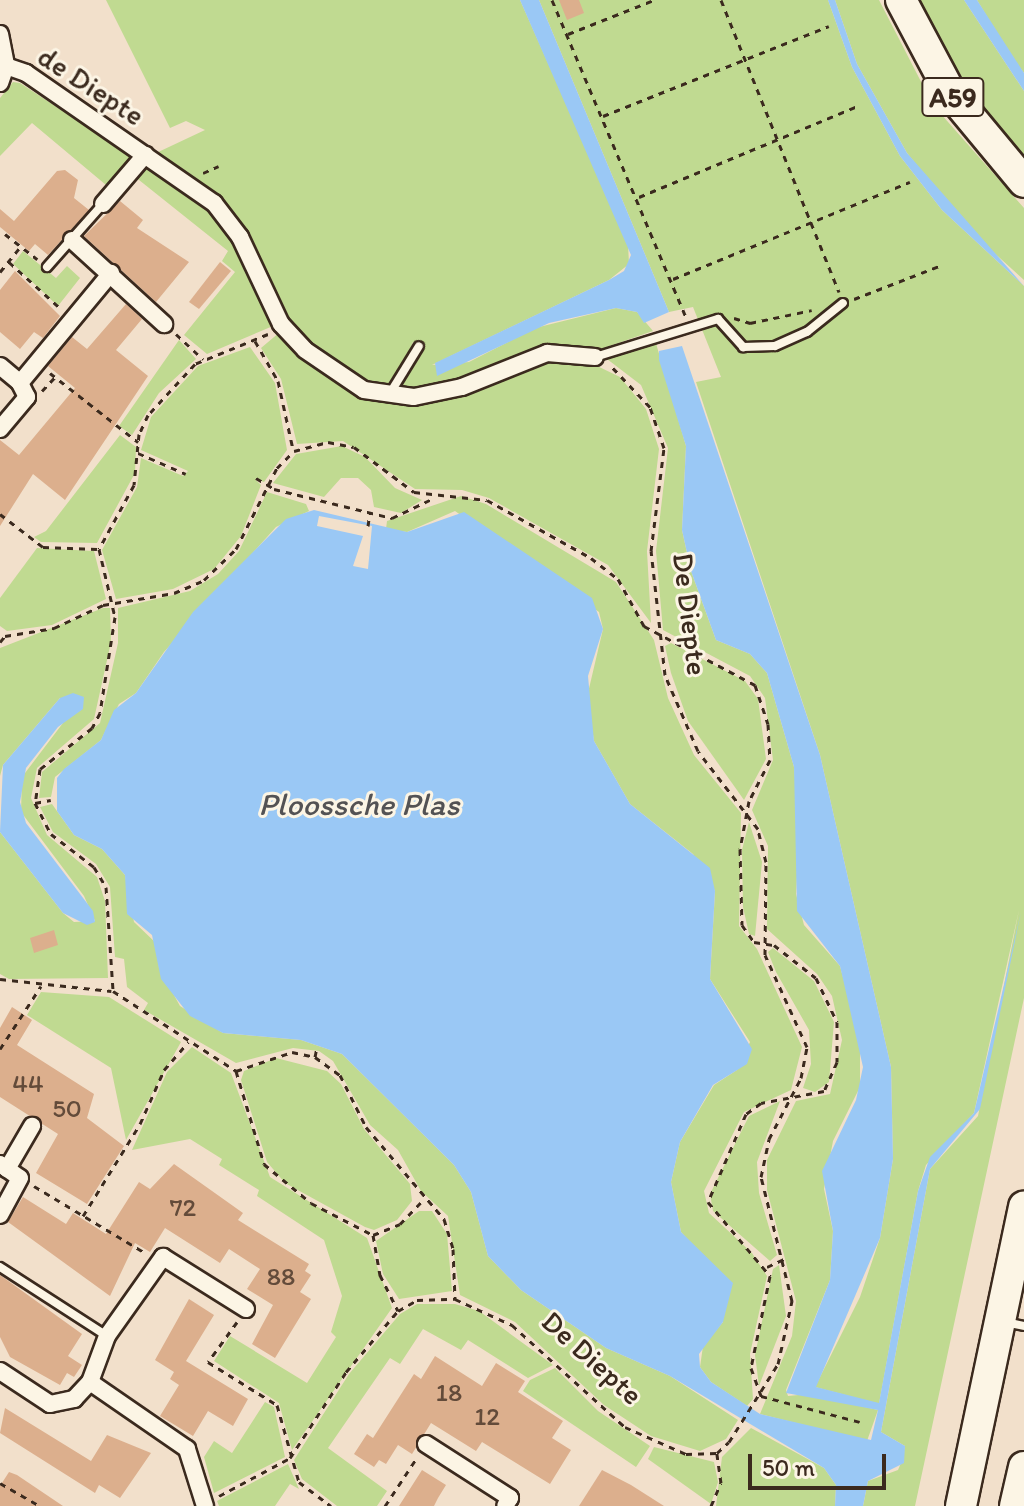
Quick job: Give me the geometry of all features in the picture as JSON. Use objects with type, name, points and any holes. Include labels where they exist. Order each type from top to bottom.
[{"type":"highway","name":"A59","points":[[901,0],[951,94],[1024,182]]},
{"type":"highway","points":[[961,1506],[1012,1324],[1024,1207]]},
{"type":"highway","points":[[1015,1506],[1024,1467]]},
{"type":"street","points":[[0,34],[6,66],[0,83]]},
{"type":"street","name":"de Diepte","points":[[6,66],[26,73],[145,155]]},
{"type":"street","points":[[103,204],[145,155]]},
{"type":"street","name":"De Diepte","points":[[145,155],[229,219],[281,324],[340,377],[388,396],[462,387],[547,353],[595,357]]},
{"type":"street","points":[[72,240],[164,324]]},
{"type":"street","points":[[20,383],[111,273]]},
{"type":"street","points":[[0,366],[20,383],[27,397],[0,429]]},
{"type":"street","points":[[0,1215],[9,1170],[32,1126]]},
{"type":"street","points":[[0,1371],[50,1404],[74,1399],[90,1382],[107,1336],[156,1260],[163,1257],[246,1309]]},
{"type":"street","points":[[90,1382],[187,1449],[204,1503]]},
{"type":"street","points":[[426,1444],[510,1498],[505,1506]]},
{"type":"lane","points":[[47,267],[103,204]]},
{"type":"lane","points":[[595,357],[689,324],[718,319],[743,347],[775,346],[807,332],[843,303]]},
{"type":"lane","points":[[388,396],[419,346]]},
{"type":"lane","points":[[0,1267],[107,1336]]},
{"type":"path","points":[[552,0],[639,197],[689,324]]},
{"type":"path","points":[[568,34],[654,0]]},
{"type":"path","points":[[721,0],[779,136],[843,303]]},
{"type":"path","points":[[603,116],[829,26]]},
{"type":"path","points":[[639,197],[779,136],[860,105]]},
{"type":"path","points":[[673,279],[812,219],[910,182]]},
{"type":"path","points":[[5,234],[47,267]]},
{"type":"path","points":[[0,272],[21,246]]},
{"type":"path","points":[[9,262],[73,320]]},
{"type":"path","points":[[718,319],[750,323],[843,303],[939,266]]},
{"type":"path","points":[[164,324],[203,359]]},
{"type":"path","points":[[113,991],[106,887],[94,867],[51,834],[35,803],[40,769],[92,728],[100,713],[115,642],[99,549],[134,485],[138,442],[162,396],[203,359],[255,341],[281,324]]},
{"type":"path","points":[[255,341],[278,381],[294,451]]},
{"type":"path","name":"De Diepte","points":[[398,1311],[417,1300],[455,1299],[512,1325],[625,1427],[669,1449],[717,1453],[741,1429],[761,1396],[791,1316],[784,1259],[761,1177],[769,1139],[794,1095],[807,1047],[763,942],[764,847],[747,811],[683,723],[658,635],[651,551],[664,471],[659,424],[621,371],[595,357]]},
{"type":"path","points":[[37,362],[138,442]]},
{"type":"path","points":[[0,642],[5,636],[54,628],[110,603],[174,593],[216,572],[244,537],[266,486],[294,451],[328,442],[354,447],[397,485],[434,498],[475,495],[591,558],[618,579],[644,626],[755,685],[768,724],[770,760],[747,811],[740,849],[742,925],[746,936],[763,942],[816,978],[837,1022],[831,1082],[816,1094],[794,1095],[761,1103],[746,1114],[708,1193],[712,1212],[767,1267],[770,1289],[751,1368],[761,1396],[860,1422]]},
{"type":"path","points":[[138,453],[186,474]]},
{"type":"path","points":[[256,478],[266,486],[398,518],[434,498]]},
{"type":"path","points":[[368,526],[370,512]]},
{"type":"path","points":[[0,514],[43,547],[99,549]]},
{"type":"path","points":[[0,631],[5,636]]},
{"type":"path","points":[[35,803],[51,800]]},
{"type":"path","points":[[0,979],[41,986],[113,991],[236,1071],[258,1148],[273,1175],[373,1235],[380,1275],[398,1311],[346,1372],[290,1458],[243,1487],[204,1503]]},
{"type":"path","points":[[0,1049],[41,986]]},
{"type":"path","points":[[83,1216],[140,1124],[164,1070],[188,1042]]},
{"type":"path","points":[[315,1057],[317,1047]]},
{"type":"path","points":[[236,1071],[277,1053],[315,1057],[340,1075],[366,1127],[395,1154],[423,1200],[451,1233],[455,1299]]},
{"type":"path","points":[[9,1170],[156,1260]]},
{"type":"path","points":[[373,1235],[400,1224],[423,1200]]},
{"type":"path","points":[[767,1267],[784,1259]]},
{"type":"path","points":[[246,1309],[208,1362],[277,1405],[299,1482],[331,1506]]},
{"type":"path","points":[[385,1506],[426,1444]]},
{"type":"path","points":[[711,1506],[721,1483],[717,1453]]},
{"type":"path","points":[[0,1483],[40,1506]]},
{"type":"green space","points":[[106,0],[520,0],[628,243],[629,264],[609,280],[432,365],[469,362],[535,328],[616,308],[637,312],[653,331],[601,349],[396,392],[424,344],[413,342],[404,366],[384,390],[343,374],[284,321],[244,236],[154,154],[205,130],[186,121],[170,128]]},
{"type":"green space","points":[[539,0],[828,0],[852,67],[900,156],[942,210],[1024,286],[1024,998],[915,1506],[863,1506],[868,1481],[898,1470],[901,1463],[905,1446],[881,1432],[930,1169],[978,1116],[1019,910],[974,1113],[926,1165],[918,1191],[879,1404],[815,1387],[860,1297],[880,1238],[893,1159],[891,1067],[820,755],[696,382],[721,377],[693,307],[669,312]]},
{"type":"green space","points":[[835,0],[879,0],[933,105],[1024,208],[1024,280],[969,230],[907,153],[857,64]]},
{"type":"green space","points":[[914,0],[964,0],[1024,91],[1024,167],[959,87]]},
{"type":"green space","points":[[977,0],[1024,0],[1024,73],[1010,55]]},
{"type":"green space","points":[[13,82],[20,83],[136,159],[106,185],[32,123],[0,156],[0,98]]},
{"type":"green space","points":[[149,165],[195,192],[225,223],[273,326],[207,354],[184,335],[235,272],[222,261],[228,251],[134,176]]},
{"type":"green space","points":[[23,251],[56,278],[67,266],[80,278],[58,306],[13,264]]},
{"type":"green space","points":[[280,332],[388,401],[548,359],[593,364],[620,377],[646,409],[659,449],[647,551],[651,623],[608,565],[489,498],[462,490],[415,489],[343,441],[297,444],[281,379],[261,348]]},
{"type":"green space","points":[[179,340],[196,359],[159,393],[132,435],[119,426]]},
{"type":"green space","points":[[655,340],[686,446],[682,530],[691,571],[716,640],[750,654],[767,673],[794,767],[800,826],[796,894],[804,925],[840,966],[860,1040],[860,1087],[833,1141],[824,1189],[833,1231],[830,1280],[786,1390],[788,1396],[809,1394],[878,1410],[867,1441],[760,1414],[792,1336],[796,1301],[767,1190],[767,1160],[796,1101],[830,1094],[842,1040],[832,996],[817,974],[767,929],[768,846],[752,810],[773,760],[765,698],[750,676],[663,630],[656,551],[668,448],[641,385],[607,359]]},
{"type":"green space","points":[[250,347],[275,383],[287,450],[264,482],[255,479],[261,485],[241,536],[214,569],[173,589],[116,599],[102,550],[137,487],[141,458],[183,476],[188,471],[141,450],[151,417],[198,366]]},
{"type":"green space","points":[[120,435],[136,447],[135,473],[97,543],[41,542],[34,537],[46,531]]},
{"type":"green space","points":[[342,446],[365,457],[395,488],[422,500],[401,513],[374,507],[371,490],[358,478],[341,478],[324,497],[273,483],[296,454]]},
{"type":"green space","points":[[267,492],[306,504],[309,511],[276,527],[164,652],[136,693],[119,704],[101,740],[55,777],[51,797],[39,798],[42,772],[100,723],[118,643],[118,608],[190,591],[218,574],[239,551]]},
{"type":"green space","points":[[461,496],[486,504],[616,582],[654,640],[668,698],[694,755],[741,813],[739,926],[757,949],[802,1047],[791,1090],[744,1112],[704,1191],[709,1213],[752,1253],[767,1276],[750,1354],[753,1399],[747,1406],[711,1382],[700,1367],[703,1346],[723,1322],[702,1256],[681,1232],[671,1182],[680,1142],[714,1085],[737,1070],[750,1042],[710,979],[715,891],[693,854],[630,804],[594,741],[587,697],[603,629],[599,612],[455,511],[407,532],[386,529],[387,521]]},
{"type":"green space","points":[[37,548],[94,551],[106,599],[52,625],[7,631],[0,626],[0,598]]},
{"type":"green space","points":[[110,608],[111,642],[94,719],[37,768],[31,798],[47,835],[97,877],[105,901],[108,978],[9,979],[0,974],[0,832],[63,913],[74,922],[95,921],[84,896],[21,812],[22,777],[63,723],[60,698],[3,765],[0,776],[0,648]]},
{"type":"green space","points":[[671,643],[745,681],[758,699],[766,759],[744,800],[688,721],[665,646]]},
{"type":"green space","points":[[52,804],[74,835],[102,849],[125,875],[134,922],[157,944],[159,968],[180,1006],[223,1033],[301,1040],[342,1054],[454,1165],[471,1192],[488,1256],[521,1290],[606,1348],[670,1376],[738,1420],[726,1439],[700,1451],[651,1436],[604,1405],[515,1322],[460,1295],[448,1216],[421,1191],[398,1150],[370,1125],[333,1061],[319,1051],[293,1048],[236,1063],[144,1010],[148,1003],[127,987],[124,959],[115,957],[110,887],[96,864],[53,832],[40,807]]},
{"type":"green space","points":[[749,822],[762,862],[755,936],[749,934],[743,907],[742,850]]},
{"type":"green space","points":[[773,948],[814,981],[834,1022],[829,1082],[815,1092],[803,1088],[811,1064],[809,1030],[776,972],[768,952]]},
{"type":"green space","points":[[41,992],[109,997],[181,1042],[126,1140],[111,1068],[27,1015]]},
{"type":"green space","points":[[192,1047],[231,1073],[270,1177],[367,1238],[392,1308],[292,1450],[279,1403],[214,1361],[230,1336],[307,1383],[336,1337],[331,1332],[342,1296],[324,1240],[257,1196],[259,1190],[219,1165],[222,1159],[190,1139],[132,1150],[167,1072]]},
{"type":"green space","points":[[276,1058],[327,1071],[341,1084],[364,1129],[410,1184],[412,1201],[397,1220],[374,1230],[365,1227],[285,1183],[267,1162],[241,1080],[244,1071]]},
{"type":"green space","points":[[780,1101],[757,1162],[759,1193],[777,1255],[770,1261],[713,1211],[710,1194],[749,1116]]},
{"type":"green space","points":[[419,1211],[432,1211],[447,1234],[452,1291],[399,1299],[383,1274],[376,1241]]},
{"type":"green space","points":[[779,1265],[786,1316],[759,1386],[755,1355],[773,1269]]},
{"type":"green space","points":[[417,1304],[455,1304],[479,1311],[553,1365],[528,1378],[468,1340],[461,1350],[423,1329],[400,1364],[390,1358],[328,1448],[387,1491],[377,1506],[337,1506],[302,1479],[294,1460],[349,1374],[400,1314]]},
{"type":"green space","points":[[555,1368],[598,1411],[650,1446],[636,1467],[523,1391],[530,1380]]},
{"type":"green space","points":[[265,1402],[274,1407],[285,1457],[214,1493],[204,1457],[214,1441],[232,1453]]},
{"type":"green space","points":[[751,1428],[824,1468],[836,1485],[835,1506],[716,1506],[722,1457]]},
{"type":"green space","points":[[654,1447],[714,1462],[718,1482],[711,1504],[648,1459]]},
{"type":"green space","points":[[288,1464],[299,1489],[290,1484],[275,1506],[219,1506],[217,1501]]},
{"type":"water","points":[[520,0],[539,0],[669,312],[644,323],[637,312],[616,308],[549,323],[437,376],[435,363],[609,280],[624,271],[631,255]]},
{"type":"water","points":[[828,0],[835,0],[857,64],[907,153],[1024,286],[942,210],[900,156],[852,67]]},
{"type":"water","points":[[964,0],[977,0],[1024,73],[1024,91]]},
{"type":"water","name":"Ploossche Plas","points":[[682,346],[820,755],[891,1067],[893,1159],[880,1238],[816,1387],[879,1403],[918,1191],[930,1157],[974,1113],[1021,912],[980,1109],[930,1169],[881,1432],[905,1446],[904,1463],[868,1481],[863,1506],[835,1506],[836,1485],[824,1468],[670,1376],[606,1348],[521,1290],[488,1256],[471,1192],[454,1165],[342,1054],[301,1040],[223,1033],[190,1016],[161,979],[152,935],[127,914],[125,875],[102,849],[74,835],[57,811],[57,778],[64,769],[101,740],[114,710],[136,693],[193,612],[286,519],[314,510],[407,532],[464,512],[592,598],[603,629],[588,676],[594,741],[630,804],[710,868],[715,891],[710,979],[752,1049],[747,1064],[713,1085],[680,1142],[671,1182],[681,1232],[733,1283],[723,1322],[699,1354],[700,1367],[711,1382],[760,1414],[871,1440],[878,1410],[786,1393],[830,1280],[833,1231],[822,1171],[856,1100],[863,1067],[840,966],[797,911],[794,767],[767,673],[750,654],[716,640],[691,571],[682,530],[686,446],[659,360],[659,351]]},
{"type":"water","points":[[73,693],[84,697],[83,709],[58,727],[26,768],[20,802],[26,823],[93,911],[95,922],[87,925],[63,913],[0,832],[3,765],[60,698]]},
{"type":"pier","points":[[319,516],[372,526],[368,569],[353,566],[363,536],[317,526]]},
{"type":"building","points":[[559,0],[579,0],[584,13],[567,20]]},
{"type":"building","points":[[65,170],[78,180],[74,198],[89,210],[48,255],[35,244],[29,251],[0,227],[0,209],[14,221],[57,171]]},
{"type":"building","points":[[120,201],[143,220],[137,228],[189,262],[156,302],[84,236]]},
{"type":"building","points":[[220,262],[231,271],[199,309],[189,302]]},
{"type":"building","points":[[15,271],[60,316],[43,338],[34,332],[20,349],[0,332],[0,290]]},
{"type":"building","points":[[126,304],[142,319],[116,350],[148,376],[65,500],[33,474],[0,526],[0,440],[19,455],[75,388],[48,366],[72,337],[87,349]]},
{"type":"building","points":[[54,930],[58,945],[34,953],[30,938]]},
{"type":"building","points":[[12,1007],[32,1020],[17,1045],[94,1094],[87,1118],[124,1146],[87,1204],[36,1173],[58,1134],[0,1097],[0,1028]]},
{"type":"building","points":[[174,1164],[243,1213],[238,1220],[309,1264],[305,1271],[311,1275],[300,1292],[311,1299],[275,1358],[252,1344],[273,1305],[247,1289],[260,1269],[229,1249],[220,1263],[165,1228],[150,1252],[135,1243],[110,1296],[8,1222],[23,1197],[66,1224],[73,1213],[106,1234],[139,1182],[150,1189]]},
{"type":"building","points":[[0,1275],[82,1334],[68,1356],[82,1365],[74,1377],[67,1373],[60,1385],[10,1357],[0,1337]]},
{"type":"building","points":[[189,1299],[214,1315],[186,1361],[248,1399],[233,1426],[208,1411],[193,1436],[160,1416],[179,1385],[170,1379],[174,1372],[155,1360]]},
{"type":"building","points":[[435,1356],[482,1386],[496,1363],[525,1381],[518,1392],[563,1421],[552,1438],[571,1450],[550,1484],[482,1442],[476,1451],[431,1423],[412,1454],[398,1445],[386,1464],[379,1460],[374,1467],[354,1454],[367,1434],[373,1438],[414,1374],[421,1379]]},
{"type":"building","points":[[5,1408],[91,1461],[107,1435],[151,1453],[120,1498],[99,1485],[95,1493],[0,1433]]},
{"type":"building","points":[[422,1470],[446,1485],[434,1506],[399,1506]]},
{"type":"building","points":[[602,1470],[631,1485],[664,1506],[579,1506]]},
{"type":"building","points":[[9,1472],[63,1506],[0,1506],[0,1486]]}]
